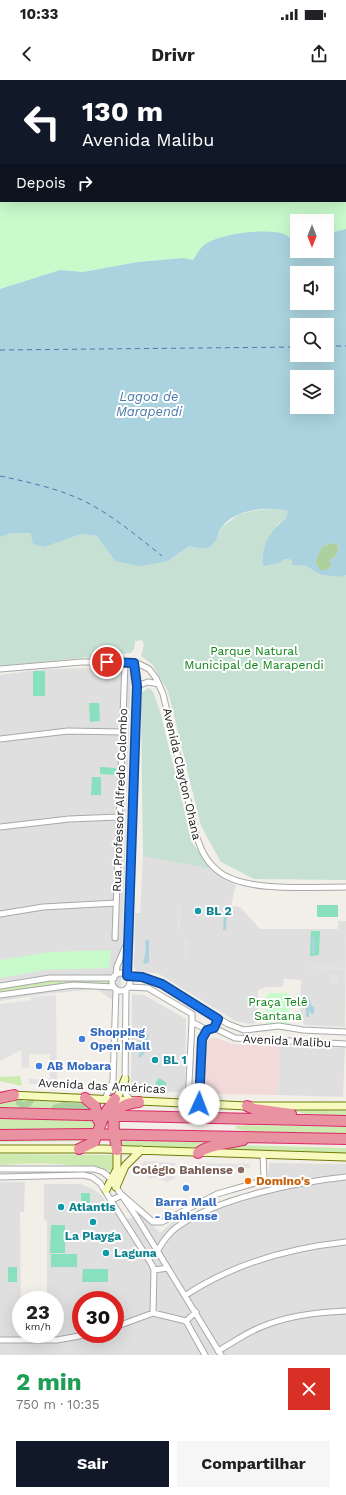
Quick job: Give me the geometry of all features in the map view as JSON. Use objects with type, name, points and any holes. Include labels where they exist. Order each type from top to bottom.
[{"type":"highway","points":[[0,1097],[14,1095]]},
{"type":"highway","points":[[85,1098],[95,1106],[101,1115]]},
{"type":"highway","points":[[79,1149],[93,1144],[98,1131],[101,1115],[110,1099]]},
{"type":"highway","points":[[118,1150],[114,1135],[115,1115],[120,1106],[135,1101]]},
{"type":"highway","points":[[247,1106],[318,1120]]},
{"type":"highway","points":[[0,1113],[346,1121]]},
{"type":"highway","points":[[0,1135],[98,1131],[114,1135],[346,1139]]},
{"type":"highway","points":[[198,1153],[208,1147],[266,1137]]},
{"type":"main road","points":[[110,1099],[120,1094],[125,1079]]},
{"type":"main road","name":"Avenida das Américas","points":[[14,1095],[247,1106],[346,1106]]},
{"type":"main road","points":[[0,1149],[141,1150],[346,1157]]},
{"type":"main road","points":[[106,1190],[109,1178],[118,1163],[118,1150]]},
{"type":"main road","points":[[116,1187],[126,1166],[141,1150]]},
{"type":"street","points":[[0,669],[82,662],[134,663]]},
{"type":"street","name":"Rua Professor Alfredo Colombo","points":[[115,938],[124,662]]},
{"type":"street","name":"Rua Professor Alfredo Colombo","points":[[128,976],[137,686],[134,663]]},
{"type":"street","name":"Avenida Clayton Ohana","points":[[134,663],[149,669],[159,684],[163,694],[196,834],[201,849],[214,868],[233,880],[253,885],[346,887]]},
{"type":"street","points":[[137,686],[148,682],[159,684]]},
{"type":"street","points":[[0,739],[68,731],[122,732]]},
{"type":"street","points":[[0,827],[69,819],[119,818]]},
{"type":"street","points":[[0,914],[43,907],[116,903]]},
{"type":"street","name":"Rua Professor Alfredo Colombo","points":[[115,977],[117,966],[130,936]]},
{"type":"street","points":[[0,986],[50,978],[115,977],[122,973],[128,976],[130,983],[127,988],[125,1093],[135,1101]]},
{"type":"street","name":"Avenida Malibu","points":[[128,976],[142,977],[162,984],[218,1019],[233,1027],[244,1030],[253,1030],[268,1025],[303,1030],[346,1032]]},
{"type":"street","points":[[110,1099],[113,1080],[115,977]]},
{"type":"street","points":[[0,995],[74,985],[115,988],[121,991],[127,988],[148,988],[192,1014]]},
{"type":"street","points":[[188,1103],[192,1014],[197,1006]]},
{"type":"street","points":[[192,1022],[207,1030],[214,1028],[218,1019]]},
{"type":"street","name":"Avenida Malibu","points":[[214,1028],[235,1038],[346,1044]]},
{"type":"street","points":[[199,1104],[202,1039],[207,1030]]},
{"type":"street","points":[[336,1044],[339,1040],[339,1032]]},
{"type":"street","points":[[122,1195],[153,1222],[164,1221],[218,1194],[262,1181],[264,1176],[263,1154]]},
{"type":"street","points":[[0,1169],[94,1169],[109,1178],[158,1250],[219,1353],[261,1327],[274,1322],[308,1315],[346,1311]]},
{"type":"street","points":[[0,1177],[83,1175],[92,1177],[100,1183],[106,1190],[154,1270],[153,1313]]},
{"type":"street","points":[[158,1250],[170,1233],[177,1227],[215,1208],[255,1195],[289,1187],[346,1177]]},
{"type":"street","points":[[112,1200],[122,1195]]},
{"type":"street","points":[[186,1295],[209,1281],[254,1262],[312,1247],[346,1242]]},
{"type":"street","points":[[154,1270],[168,1268]]},
{"type":"street","points":[[186,1321],[196,1312]]},
{"type":"street","points":[[124,1324],[153,1313],[186,1321],[205,1355]]},
{"type":"street","points":[[0,1340],[57,1340],[72,1337]]},
{"type":"shaded area","points":[[131,667],[121,991],[114,1001],[97,989],[45,994],[0,1001],[0,675],[45,669]]},
{"type":"shaded area","points":[[143,856],[210,869],[226,881],[236,884],[231,906],[240,907],[260,929],[338,929],[338,921],[346,921],[345,1027],[305,1025],[300,1019],[301,980],[284,979],[283,987],[266,987],[258,990],[257,1019],[255,1023],[250,1024],[235,1021],[159,974],[136,971],[134,967],[135,913],[140,913]]},
{"type":"shaded area","points":[[177,905],[181,906],[180,929],[177,929]]},
{"type":"shaded area","points":[[184,940],[188,940],[187,956],[184,956]]},
{"type":"shaded area","points":[[307,966],[344,967],[344,970],[307,969]]},
{"type":"shaded area","points":[[331,974],[338,974],[338,984],[331,984]]},
{"type":"shaded area","points":[[132,994],[144,995],[186,1019],[185,1086],[180,1092],[135,1091],[131,1087]]},
{"type":"shaded area","points":[[56,995],[57,1084],[29,1084],[29,1079],[50,1079],[50,1054],[29,1054],[29,1068],[22,1068],[21,1050],[0,1061],[0,1004],[31,1000],[31,997]]},
{"type":"shaded area","points":[[211,1038],[217,1038],[232,1044],[280,1046],[278,1095],[216,1094],[209,1092],[205,1085],[207,1042]]},
{"type":"shaded area","points":[[280,1046],[345,1048],[343,1097],[278,1095]]},
{"type":"shaded area","points":[[144,1161],[176,1163],[171,1172],[176,1178],[167,1182],[156,1177],[150,1179],[139,1170]]},
{"type":"shaded area","points":[[197,1163],[250,1164],[250,1168],[197,1166]]},
{"type":"shaded area","points":[[269,1163],[346,1164],[346,1355],[0,1355],[0,1182],[25,1182],[24,1212],[20,1212],[21,1291],[12,1291],[12,1343],[64,1343],[64,1291],[47,1291],[47,1221],[44,1220],[44,1184],[81,1184],[93,1189],[101,1195],[122,1221],[143,1214],[160,1233],[175,1220],[231,1197],[267,1188]]},
{"type":"green space","points":[[0,202],[346,202],[346,229],[334,232],[334,214],[290,214],[290,239],[283,233],[204,245],[193,260],[183,258],[138,262],[83,272],[60,270],[0,289]]},
{"type":"green space","name":"Parque Natural Municipal de Marapendi","points":[[277,508],[288,511],[286,518],[277,525],[279,563],[285,559],[292,560],[292,565],[306,566],[321,575],[342,577],[346,575],[346,880],[254,879],[221,862],[201,826],[168,691],[152,664],[141,656],[144,645],[142,640],[135,641],[134,649],[131,653],[0,666],[0,537],[12,533],[31,533],[45,547],[81,534],[97,536],[115,561],[168,561],[189,546],[206,548],[214,544],[222,527],[238,515],[252,511]]},
{"type":"green space","points":[[333,543],[338,545],[339,549],[337,555],[332,559],[332,566],[327,570],[319,570],[315,562],[319,552],[322,547]]},
{"type":"green space","points":[[33,671],[45,671],[45,696],[33,696]]},
{"type":"green space","points":[[149,688],[153,692],[160,711],[192,842],[210,869],[143,856],[141,704],[142,692]]},
{"type":"green space","points":[[89,703],[99,703],[100,721],[90,722]]},
{"type":"green space","points":[[100,767],[116,768],[116,775],[100,774]]},
{"type":"green space","points":[[92,777],[101,777],[101,795],[91,795]]},
{"type":"green space","points":[[317,905],[338,905],[338,917],[317,917]]},
{"type":"green space","points":[[311,931],[320,931],[319,955],[310,956]]},
{"type":"green space","points":[[111,950],[109,968],[45,970],[0,978],[0,960],[50,952]]},
{"type":"green space","points":[[71,979],[72,984],[32,988],[31,982]]},
{"type":"green space","points":[[73,979],[109,980],[110,982],[107,984],[74,984]]},
{"type":"green space","points":[[29,982],[30,988],[0,993],[0,987]]},
{"type":"green space","name":"Praça Telê Santana","points":[[269,993],[286,993],[290,995],[289,1024],[276,1022],[266,1024],[266,997]]},
{"type":"green space","points":[[20,1076],[22,1086],[0,1081],[0,1077]]},
{"type":"green space","points":[[159,1078],[167,1083],[164,1089],[155,1084]]},
{"type":"green space","points":[[15,1099],[88,1104],[94,1110],[0,1111],[0,1100]]},
{"type":"green space","points":[[15,1099],[22,1100],[23,1102],[35,1100],[31,1106],[22,1109],[16,1104]]},
{"type":"green space","points":[[64,1102],[87,1104],[91,1108],[88,1110],[50,1110],[53,1105]]},
{"type":"green space","points":[[287,1109],[346,1111],[346,1116],[306,1114]]},
{"type":"green space","points":[[0,1118],[95,1120],[95,1129],[0,1130]]},
{"type":"green space","points":[[236,1126],[346,1127],[346,1134],[253,1132],[236,1129]]},
{"type":"green space","points":[[0,1137],[93,1137],[86,1141],[0,1142]]},
{"type":"green space","points":[[119,1140],[233,1143],[207,1148],[178,1149],[122,1146]]},
{"type":"green space","points":[[240,1145],[346,1148],[346,1155],[222,1151]]},
{"type":"green space","points":[[0,1154],[113,1155],[116,1159],[114,1168],[110,1171],[83,1166],[55,1164],[0,1165]]},
{"type":"green space","points":[[81,1193],[90,1193],[90,1209],[81,1209]]},
{"type":"green space","points":[[51,1225],[65,1225],[65,1253],[50,1253]]},
{"type":"green space","points":[[51,1254],[77,1254],[77,1267],[51,1267]]},
{"type":"green space","points":[[8,1267],[17,1267],[17,1282],[8,1282]]},
{"type":"green space","points":[[83,1269],[108,1269],[108,1282],[82,1282]]},
{"type":"water","name":"Lagoa de Marapendi","points":[[346,229],[346,575],[342,577],[321,575],[306,566],[292,565],[292,560],[285,559],[279,563],[263,566],[265,545],[271,533],[286,518],[288,511],[271,509],[252,510],[234,517],[221,528],[215,542],[208,548],[189,546],[168,561],[140,566],[115,561],[97,536],[81,534],[45,547],[33,544],[31,533],[12,533],[0,537],[0,289],[60,270],[83,272],[138,262],[183,258],[193,260],[203,246],[211,241],[241,233],[273,232],[285,234],[290,237],[290,258],[334,258],[334,232]],"holes":[[[333,543],[338,545],[339,549],[335,557],[329,560],[332,566],[327,570],[320,570],[315,562],[321,549],[322,547]]]},
{"type":"water","points":[[224,912],[227,913],[226,930],[223,930]]},
{"type":"water","points":[[312,937],[315,937],[315,954],[312,954]]},
{"type":"water","points":[[149,939],[149,962],[145,964],[143,962],[146,951],[145,941]]},
{"type":"water","points":[[306,1000],[310,1000],[311,1005],[314,1007],[314,1013],[312,1014],[309,1011],[309,1017],[306,1017]]},
{"type":"water","points":[[141,1027],[147,1030],[146,1033],[149,1036],[147,1040],[151,1042],[141,1058],[138,1056],[146,1042],[143,1042],[140,1047],[138,1046],[140,1040],[138,1037]]},
{"type":"ferry route","points":[[334,346],[346,346]]},
{"type":"ferry route","points":[[0,350],[290,347]]},
{"type":"ferry route","points":[[0,476],[52,489],[82,500],[113,519],[162,556]]},
{"type":"place","name":"BL 2","points":[[198,911]]},
{"type":"place","name":"Shopping Open Mall","points":[[82,1039]]},
{"type":"place","name":"BL 1","points":[[155,1060]]},
{"type":"place","name":"AB Mobara","points":[[39,1066]]},
{"type":"place","name":"Colégio Bahiense","points":[[241,1170]]},
{"type":"place","name":"Domino's","points":[[248,1181]]},
{"type":"place","name":"Barra Mall - Bahiense","points":[[186,1188]]},
{"type":"place","name":"Atlantis","points":[[61,1207]]},
{"type":"place","name":"La Playga","points":[[93,1222]]},
{"type":"place","name":"Laguna","points":[[106,1253]]},
{"type":"route","points":[[107,662],[134,663],[137,686],[130,936],[127,976],[142,977],[162,984],[218,1019],[214,1028],[207,1030],[202,1039],[199,1104]]}]
